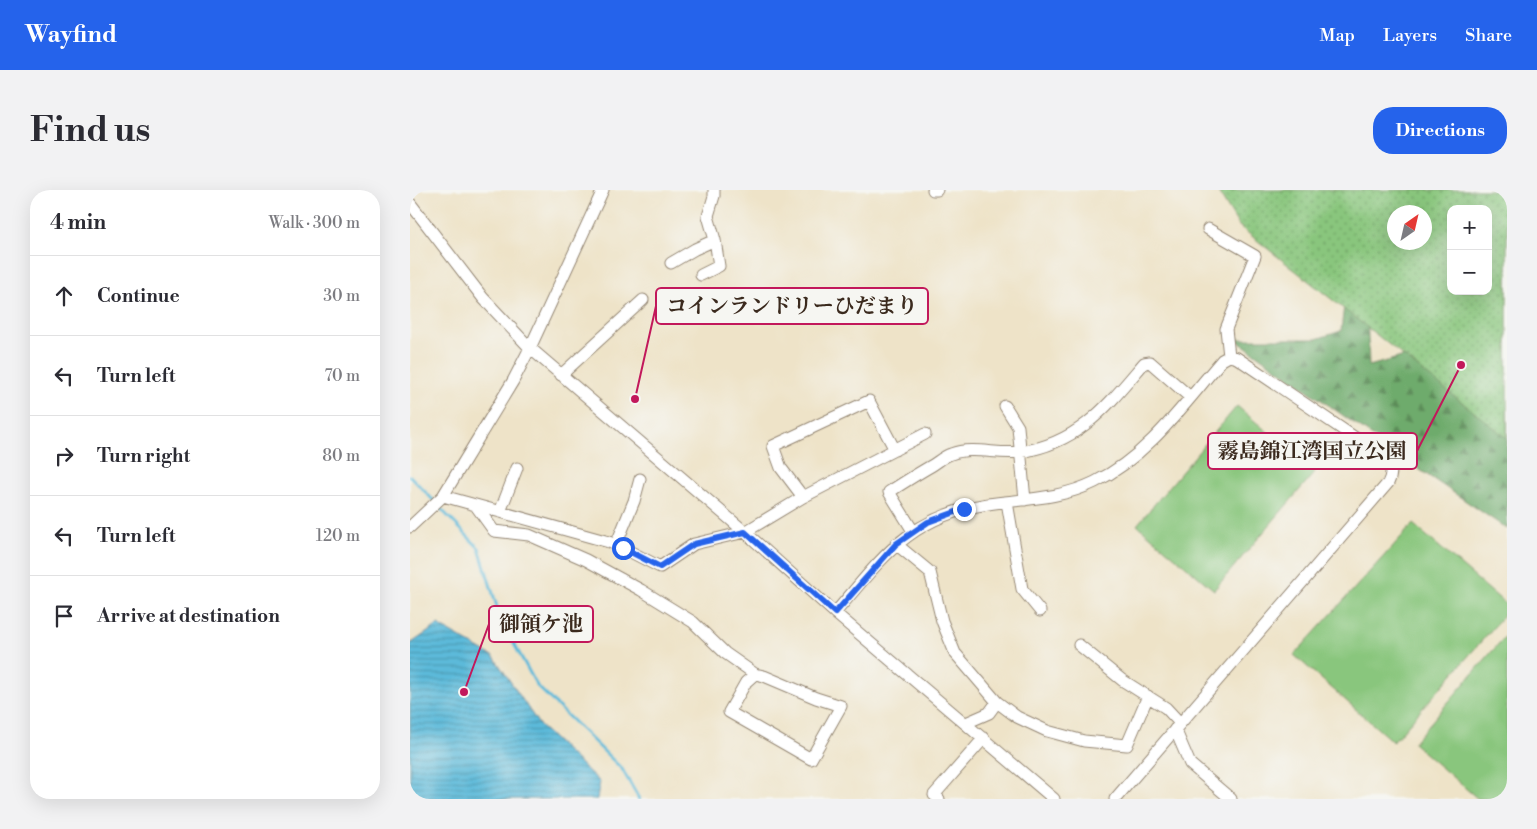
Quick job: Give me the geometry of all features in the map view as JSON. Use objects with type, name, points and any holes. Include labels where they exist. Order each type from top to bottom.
[{"type":"street","points":[[410,527],[443,496],[513,381],[603,190]]},
{"type":"street","points":[[701,275],[719,266],[715,240],[708,216],[714,190]]},
{"type":"street","points":[[410,202],[483,298],[530,348],[745,532],[835,613],[1054,799]]},
{"type":"street","points":[[1208,229],[1255,256],[1226,329],[1229,356]]},
{"type":"street","points":[[671,263],[715,240]]},
{"type":"street","points":[[561,375],[643,300]]},
{"type":"street","points":[[835,613],[896,544],[913,531],[946,514],[964,509],[1072,492],[1113,472],[1130,461],[1147,446],[1222,360],[1229,356],[1236,358],[1385,458],[1391,464],[1392,472],[1388,483],[1115,799]]},
{"type":"street","points":[[913,531],[889,492],[950,454],[967,450],[999,453],[1020,452],[1054,443],[1088,424],[1104,409],[1144,363],[1150,362],[1190,397]]},
{"type":"street","points":[[803,497],[781,468],[773,446],[869,402],[895,450]]},
{"type":"street","points":[[1005,406],[1018,427],[1025,500]]},
{"type":"street","points":[[443,496],[616,545],[660,567],[694,544],[745,532],[803,497],[925,434]]},
{"type":"street","points":[[500,512],[517,468]]},
{"type":"street","points":[[616,545],[634,501],[640,479]]},
{"type":"street","points":[[1007,502],[1022,589],[1040,611]]},
{"type":"street","points":[[476,506],[494,531],[529,535],[586,560],[641,590],[693,622],[725,653],[755,674],[841,706],[811,759],[729,712],[746,682],[755,674]]},
{"type":"street","points":[[896,544],[930,572],[942,622],[955,653],[997,702],[1017,717],[1047,731],[1084,741],[1127,745],[1148,696]]},
{"type":"street","points":[[1079,644],[1122,680],[1166,708],[1178,726],[1190,764],[1231,799]]},
{"type":"street","points":[[966,723],[989,712],[997,702]]},
{"type":"street","points":[[939,799],[934,795],[984,738]]},
{"type":"green space","points":[[1217,190],[1507,190],[1507,438],[1239,226]]},
{"type":"green space","points":[[1344,305],[1367,307],[1369,366],[1459,341],[1507,410],[1507,529],[1235,339],[1316,339],[1341,331]]},
{"type":"green space","points":[[1237,406],[1315,472],[1214,590],[1137,525]]},
{"type":"green space","points":[[1413,524],[1507,605],[1507,612],[1393,742],[1294,655]]},
{"type":"green space","points":[[1507,634],[1507,790],[1499,799],[1478,799],[1413,743]]},
{"type":"water","points":[[438,625],[494,657],[540,726],[600,782],[597,799],[410,799],[410,644]]},
{"type":"waterway","points":[[410,476],[434,501]]},
{"type":"waterway","points":[[438,506],[479,548],[501,620],[537,686],[622,769],[639,799]]},
{"type":"place","name":"霧島錦江湾国立公園","points":[[1461,365]]},
{"type":"place","name":"コインランドリーひだまり","points":[[635,399]]},
{"type":"place","name":"御領ケ池","points":[[464,692]]},
{"type":"route","points":[[623,548],[660,567],[694,544],[745,532],[835,613],[896,544],[928,522],[964,509]]}]
